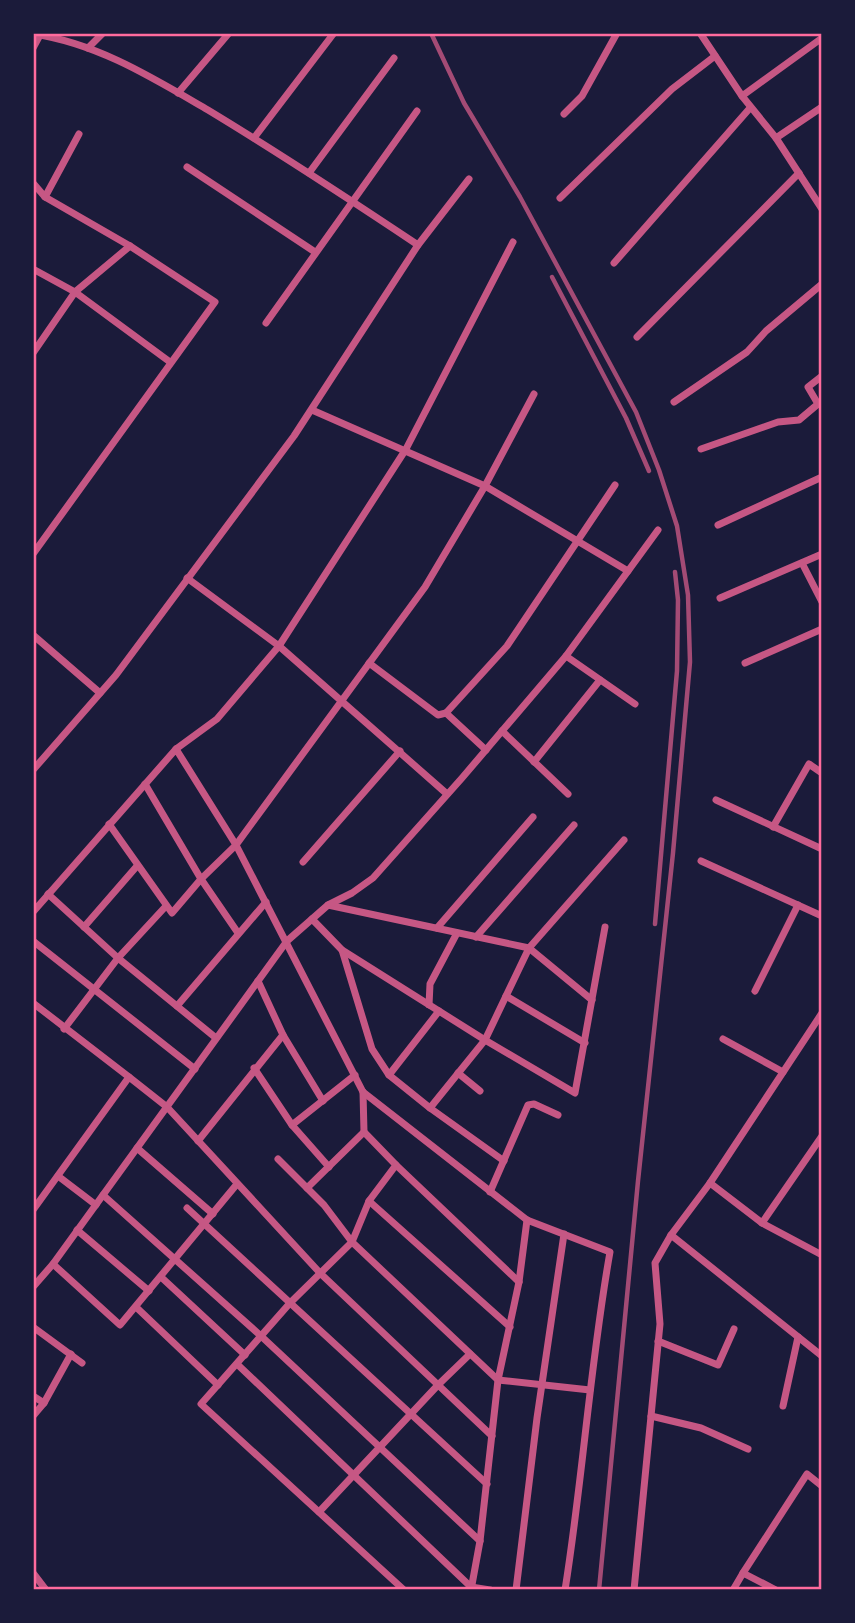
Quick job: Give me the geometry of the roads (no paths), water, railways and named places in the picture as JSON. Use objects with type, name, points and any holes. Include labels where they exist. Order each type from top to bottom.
[{"type":"street","points":[[88,47],[103,33]]},
{"type":"street","points":[[178,93],[229,33]]},
{"type":"street","points":[[254,138],[334,33]]},
{"type":"street","points":[[564,114],[582,96],[617,33]]},
{"type":"street","points":[[700,33],[750,108],[776,138],[819,197],[822,209]]},
{"type":"street","points":[[33,48],[37,35],[88,47],[178,93],[354,201],[418,245]]},
{"type":"street","points":[[742,96],[822,38]]},
{"type":"street","points":[[560,198],[672,89],[715,56]]},
{"type":"street","points":[[309,173],[394,58]]},
{"type":"street","points":[[776,138],[822,107]]},
{"type":"street","points":[[614,263],[750,108]]},
{"type":"street","points":[[266,323],[418,111]]},
{"type":"street","points":[[45,197],[79,134]]},
{"type":"street","points":[[187,167],[315,252]]},
{"type":"street","points":[[637,337],[799,173]]},
{"type":"street","points":[[33,771],[100,693],[312,410],[418,245],[469,179]]},
{"type":"street","points":[[33,183],[45,197],[130,246],[215,302],[33,554]]},
{"type":"street","points":[[33,912],[176,749],[217,719],[279,646],[406,449],[513,242]]},
{"type":"street","points":[[33,353],[75,292],[130,246]]},
{"type":"street","points":[[33,269],[75,292],[170,362]]},
{"type":"street","points":[[674,402],[747,352],[766,331],[822,284]]},
{"type":"street","points":[[701,449],[778,422],[799,421],[818,404],[808,387],[822,376]]},
{"type":"street","points":[[109,824],[172,913],[201,879],[236,845],[425,587],[485,486],[534,394]]},
{"type":"street","points":[[312,410],[406,449],[485,486],[628,571]]},
{"type":"street","points":[[718,526],[822,477]]},
{"type":"street","points":[[369,663],[438,715],[446,713],[507,646],[615,485]]},
{"type":"street","points":[[33,1287],[53,1264],[287,941],[328,905],[373,878],[566,656],[657,530]]},
{"type":"street","points":[[720,598],[822,554]]},
{"type":"street","points":[[802,562],[822,601]]},
{"type":"street","points":[[187,578],[279,646],[447,794]]},
{"type":"street","points":[[745,663],[822,629]]},
{"type":"street","points":[[33,635],[100,693]]},
{"type":"street","points":[[566,656],[635,704]]},
{"type":"street","points":[[534,762],[600,680]]},
{"type":"street","points":[[446,713],[486,750]]},
{"type":"street","points":[[502,731],[568,794]]},
{"type":"street","points":[[176,749],[236,845],[355,1075],[363,1092],[364,1132],[519,1282]]},
{"type":"street","points":[[303,862],[400,751]]},
{"type":"street","points":[[774,827],[809,764],[822,773]]},
{"type":"street","points":[[145,785],[201,879],[238,933]]},
{"type":"street","points":[[716,800],[822,849]]},
{"type":"street","points":[[437,928],[533,817]]},
{"type":"street","points":[[476,937],[574,825]]},
{"type":"street","points":[[430,1108],[485,1040],[529,948],[624,841]]},
{"type":"street","points":[[701,861],[822,916]]},
{"type":"street","points":[[84,927],[137,866]]},
{"type":"street","points":[[48,894],[118,958],[216,1038]]},
{"type":"street","points":[[177,1006],[266,902]]},
{"type":"street","points":[[328,905],[529,948],[592,1000]]},
{"type":"street","points":[[755,991],[798,905]]},
{"type":"street","points":[[64,1029],[118,958],[166,906]]},
{"type":"street","points":[[312,919],[342,950],[439,1012],[575,1093],[605,927]]},
{"type":"street","points":[[429,1005],[430,984],[457,933]]},
{"type":"street","points":[[33,941],[194,1069]]},
{"type":"street","points":[[342,950],[372,1049],[389,1075],[504,1161]]},
{"type":"street","points":[[258,981],[283,1035],[323,1101]]},
{"type":"street","points":[[506,996],[585,1043]]},
{"type":"street","points":[[33,1003],[167,1107],[321,1274],[492,1436]]},
{"type":"street","points":[[389,1075],[439,1012]]},
{"type":"street","points":[[634,1590],[660,1324],[655,1263],[671,1235],[710,1183],[822,1013]]},
{"type":"street","points":[[198,1141],[283,1035]]},
{"type":"street","points":[[723,1039],[783,1072]]},
{"type":"street","points":[[254,1068],[292,1125],[329,1167]]},
{"type":"street","points":[[457,1073],[480,1091]]},
{"type":"street","points":[[292,1125],[355,1075]]},
{"type":"street","points":[[33,1210],[129,1077]]},
{"type":"street","points":[[363,1092],[527,1220],[610,1252],[596,1334],[574,1534],[565,1590]]},
{"type":"street","points":[[490,1192],[528,1105],[534,1104],[558,1115]]},
{"type":"street","points":[[307,1188],[364,1132]]},
{"type":"street","points":[[762,1223],[822,1136]]},
{"type":"street","points":[[137,1148],[213,1214]]},
{"type":"street","points":[[278,1158],[324,1205],[352,1242],[498,1380],[590,1390]]},
{"type":"street","points":[[396,1165],[369,1200],[352,1242],[290,1303],[201,1404],[404,1590]]},
{"type":"street","points":[[58,1176],[96,1205]]},
{"type":"street","points":[[710,1183],[762,1223],[822,1255]]},
{"type":"street","points":[[53,1264],[120,1325],[237,1184]]},
{"type":"street","points":[[103,1195],[261,1336],[480,1541]]},
{"type":"street","points":[[369,1200],[510,1327]]},
{"type":"street","points":[[187,1208],[487,1484]]},
{"type":"street","points":[[471,1589],[480,1541],[498,1380],[519,1282],[527,1220]]},
{"type":"street","points":[[77,1230],[149,1291]]},
{"type":"street","points":[[516,1590],[564,1234]]},
{"type":"street","points":[[671,1235],[822,1356]]},
{"type":"street","points":[[161,1277],[245,1354]]},
{"type":"street","points":[[136,1307],[218,1385]]},
{"type":"street","points":[[33,1327],[82,1363]]},
{"type":"street","points":[[658,1341],[719,1365],[734,1329]]},
{"type":"street","points":[[783,1406],[798,1337]]},
{"type":"street","points":[[33,1416],[71,1354]]},
{"type":"street","points":[[319,1512],[470,1354]]},
{"type":"street","points":[[237,1364],[471,1589],[490,1590]]},
{"type":"street","points":[[33,1396],[44,1402]]},
{"type":"street","points":[[650,1416],[701,1428],[748,1449]]},
{"type":"street","points":[[733,1590],[807,1474],[822,1486]]},
{"type":"street","points":[[33,1573],[46,1590]]},
{"type":"street","points":[[743,1573],[776,1590]]},
{"type":"railway","points":[[431,33],[464,103],[520,197],[636,412],[677,526],[688,595],[690,662],[673,853],[599,1590]]},
{"type":"railway","points":[[552,277],[626,418],[649,471]]},
{"type":"railway","points":[[655,924],[677,671],[678,600],[675,572]]}]
